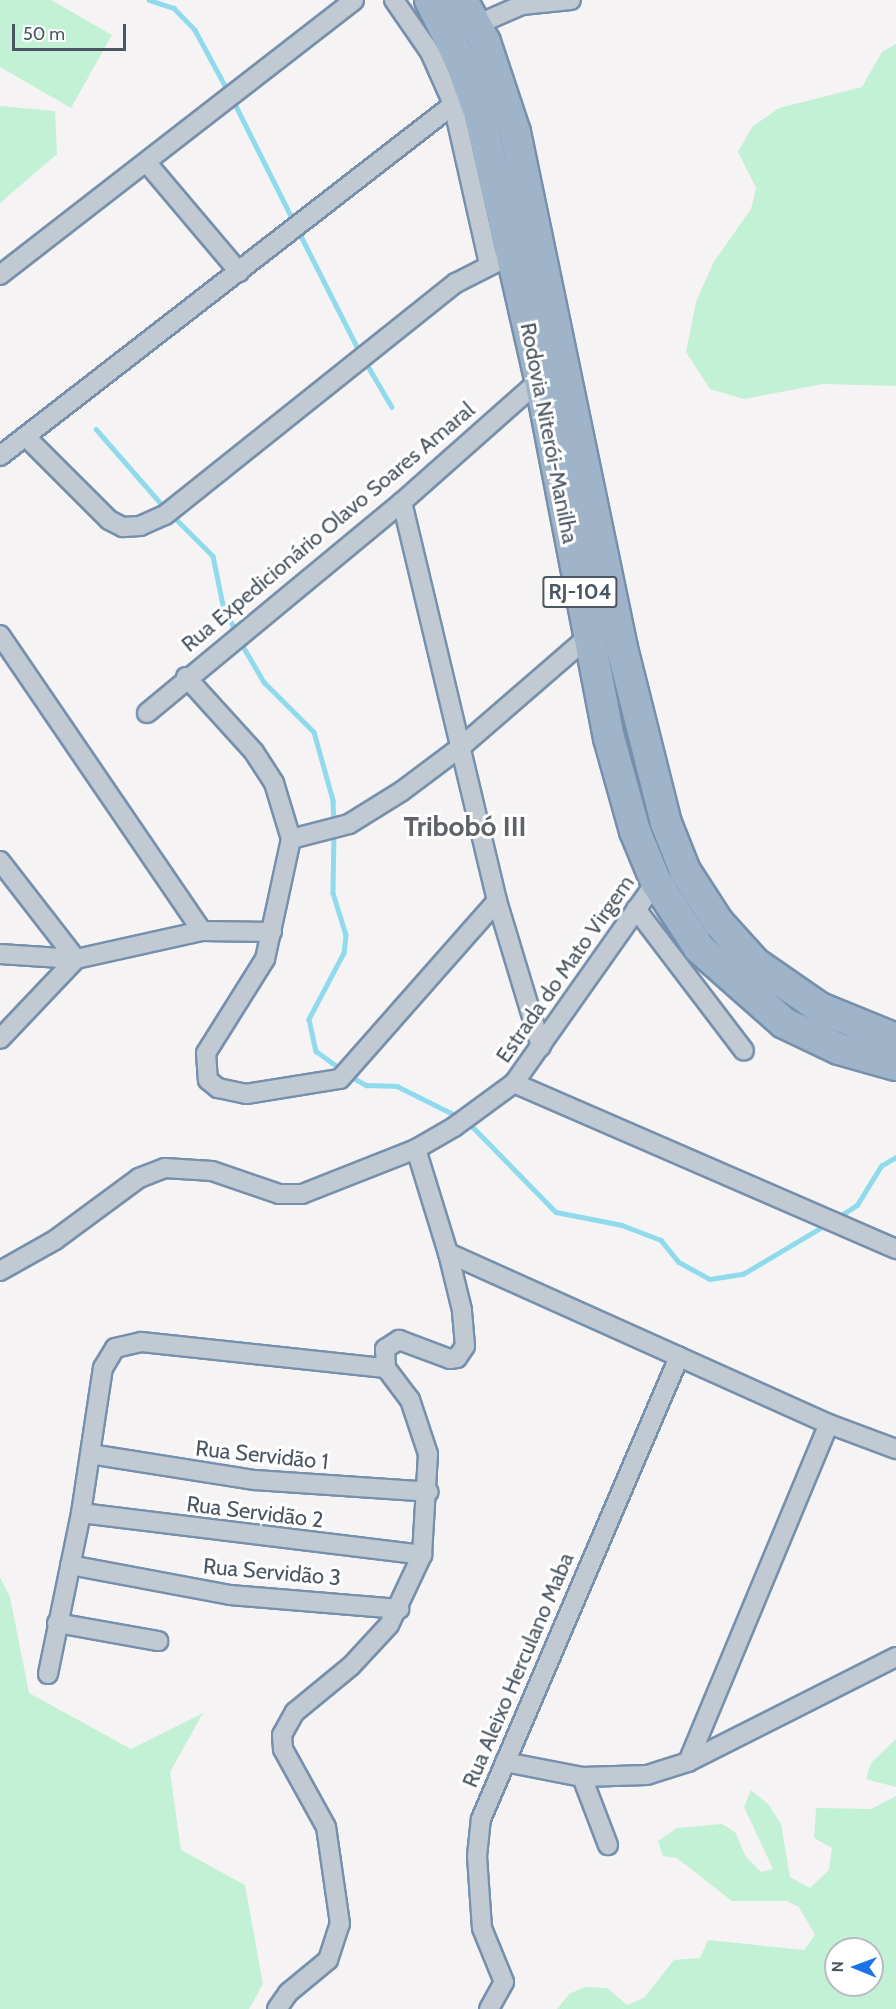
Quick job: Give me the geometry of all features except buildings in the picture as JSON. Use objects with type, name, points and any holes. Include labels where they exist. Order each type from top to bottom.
[{"type":"highway","name":"Rodovia Niterói-Manilha","points":[[430,0],[462,97],[501,259],[540,380],[609,738],[635,831],[656,882],[699,948],[784,1023],[839,1049],[896,1065]]},
{"type":"highway","name":"Rodovia Niterói-Manilha","points":[[469,12],[515,132],[622,648],[666,823],[685,871],[718,922],[755,963],[820,1008],[896,1039]]},
{"type":"street","points":[[0,275],[258,78],[354,0]]},
{"type":"street","points":[[0,456],[290,233],[462,97],[394,0]]},
{"type":"street","points":[[469,12],[524,3],[571,0]]},
{"type":"street","points":[[147,163],[239,272]]},
{"type":"street","points":[[26,437],[109,520],[123,527],[140,526],[170,510],[456,283],[501,259]]},
{"type":"street","name":"Rua Expedicionário Olavo Soares Amaral","points":[[147,713],[256,619],[402,502],[540,380]]},
{"type":"street","points":[[402,502],[462,746],[497,902],[541,1047]]},
{"type":"street","points":[[0,635],[85,755],[202,931]]},
{"type":"street","points":[[291,839],[323,833],[349,824],[462,746],[589,636]]},
{"type":"street","points":[[186,677],[254,752],[274,783],[291,839],[272,932],[256,976],[206,1053],[208,1080],[218,1088],[246,1094],[345,1074],[497,902]]},
{"type":"street","points":[[0,861],[76,959]]},
{"type":"street","name":"Estrada do Mato Virgem","points":[[0,1271],[55,1240],[139,1178],[165,1168],[212,1171],[291,1195],[416,1149],[454,1127],[514,1083],[656,882]]},
{"type":"street","points":[[636,909],[744,1052]]},
{"type":"street","points":[[0,954],[76,959],[202,931],[272,932]]},
{"type":"street","points":[[0,1039],[76,959]]},
{"type":"street","points":[[514,1083],[812,1216],[896,1249]]},
{"type":"street","points":[[277,2009],[288,1993],[328,1960],[340,1924],[326,1827],[283,1749],[282,1735],[295,1712],[351,1666],[399,1609],[422,1555],[429,1492],[429,1454],[410,1400],[386,1368],[385,1349],[399,1340],[450,1359],[461,1353],[465,1326],[448,1253],[416,1149]]},
{"type":"street","points":[[448,1253],[829,1424],[896,1449]]},
{"type":"street","points":[[48,1674],[81,1513],[103,1368],[115,1348],[126,1343],[386,1368]]},
{"type":"street","name":"Rua Aleixo Herculano Maba","points":[[489,2009],[504,1982],[482,1928],[477,1856],[481,1819],[679,1357]]},
{"type":"street","points":[[688,1762],[829,1424]]},
{"type":"street","name":"Rua Servidão 1","points":[[90,1454],[255,1480],[429,1492]]},
{"type":"street","name":"Rua Servidão 2","points":[[81,1513],[422,1555]]},
{"type":"street","name":"Rua Servidão 3","points":[[70,1565],[230,1595],[399,1609]]},
{"type":"street","points":[[57,1623],[158,1641]]},
{"type":"street","points":[[505,1762],[582,1777],[647,1775],[688,1762],[896,1657]]},
{"type":"street","points":[[582,1777],[608,1845]]},
{"type":"green space","points":[[0,0],[51,0],[112,35],[71,108],[0,67]]},
{"type":"green space","points":[[896,44],[896,386],[823,384],[744,399],[710,389],[686,352],[696,302],[713,263],[751,209],[756,188],[738,152],[752,127],[779,108],[862,87],[882,52]]},
{"type":"green space","points":[[0,106],[55,111],[57,154],[0,203]]},
{"type":"green space","points":[[0,1577],[10,1597],[29,1693],[131,1749],[203,1713],[170,1772],[181,1850],[245,1885],[263,1984],[249,2009],[0,2009]]},
{"type":"green space","points":[[896,1739],[896,1787],[866,1779],[871,1763]]},
{"type":"green space","points":[[751,1790],[768,1804],[781,1824],[790,1877],[810,1888],[829,1870],[832,1848],[814,1838],[816,1808],[871,1809],[896,1796],[896,2009],[557,2009],[569,1994],[585,1987],[607,1988],[627,2005],[644,1998],[674,1960],[700,1958],[708,1940],[804,1950],[815,1935],[799,1907],[787,1901],[732,1901],[677,1858],[663,1856],[658,1841],[677,1828],[722,1824],[735,1832],[746,1857],[761,1872],[773,1869],[744,1807]]},
{"type":"waterway","points":[[149,0],[174,8],[195,30],[228,91]]},
{"type":"waterway","points":[[232,98],[294,222]]},
{"type":"waterway","points":[[298,230],[360,353]]},
{"type":"waterway","points":[[365,361],[392,407]]},
{"type":"waterway","points":[[96,429],[165,508]]},
{"type":"waterway","points":[[171,514],[213,556],[223,605],[237,634]]},
{"type":"waterway","points":[[240,641],[264,682],[314,732],[333,800],[334,824]]},
{"type":"waterway","points":[[334,833],[333,893],[346,935],[344,953],[309,1019],[316,1051],[342,1070]]},
{"type":"waterway","points":[[348,1075],[366,1085],[397,1086],[459,1117]]},
{"type":"waterway","points":[[469,1123],[556,1212],[622,1225],[661,1240],[679,1262],[710,1279],[743,1274],[827,1224]]},
{"type":"waterway","points":[[837,1218],[857,1205],[881,1166],[896,1157]]},
{"type":"district","name":"Tribobó III","points":[[465,826]]}]
